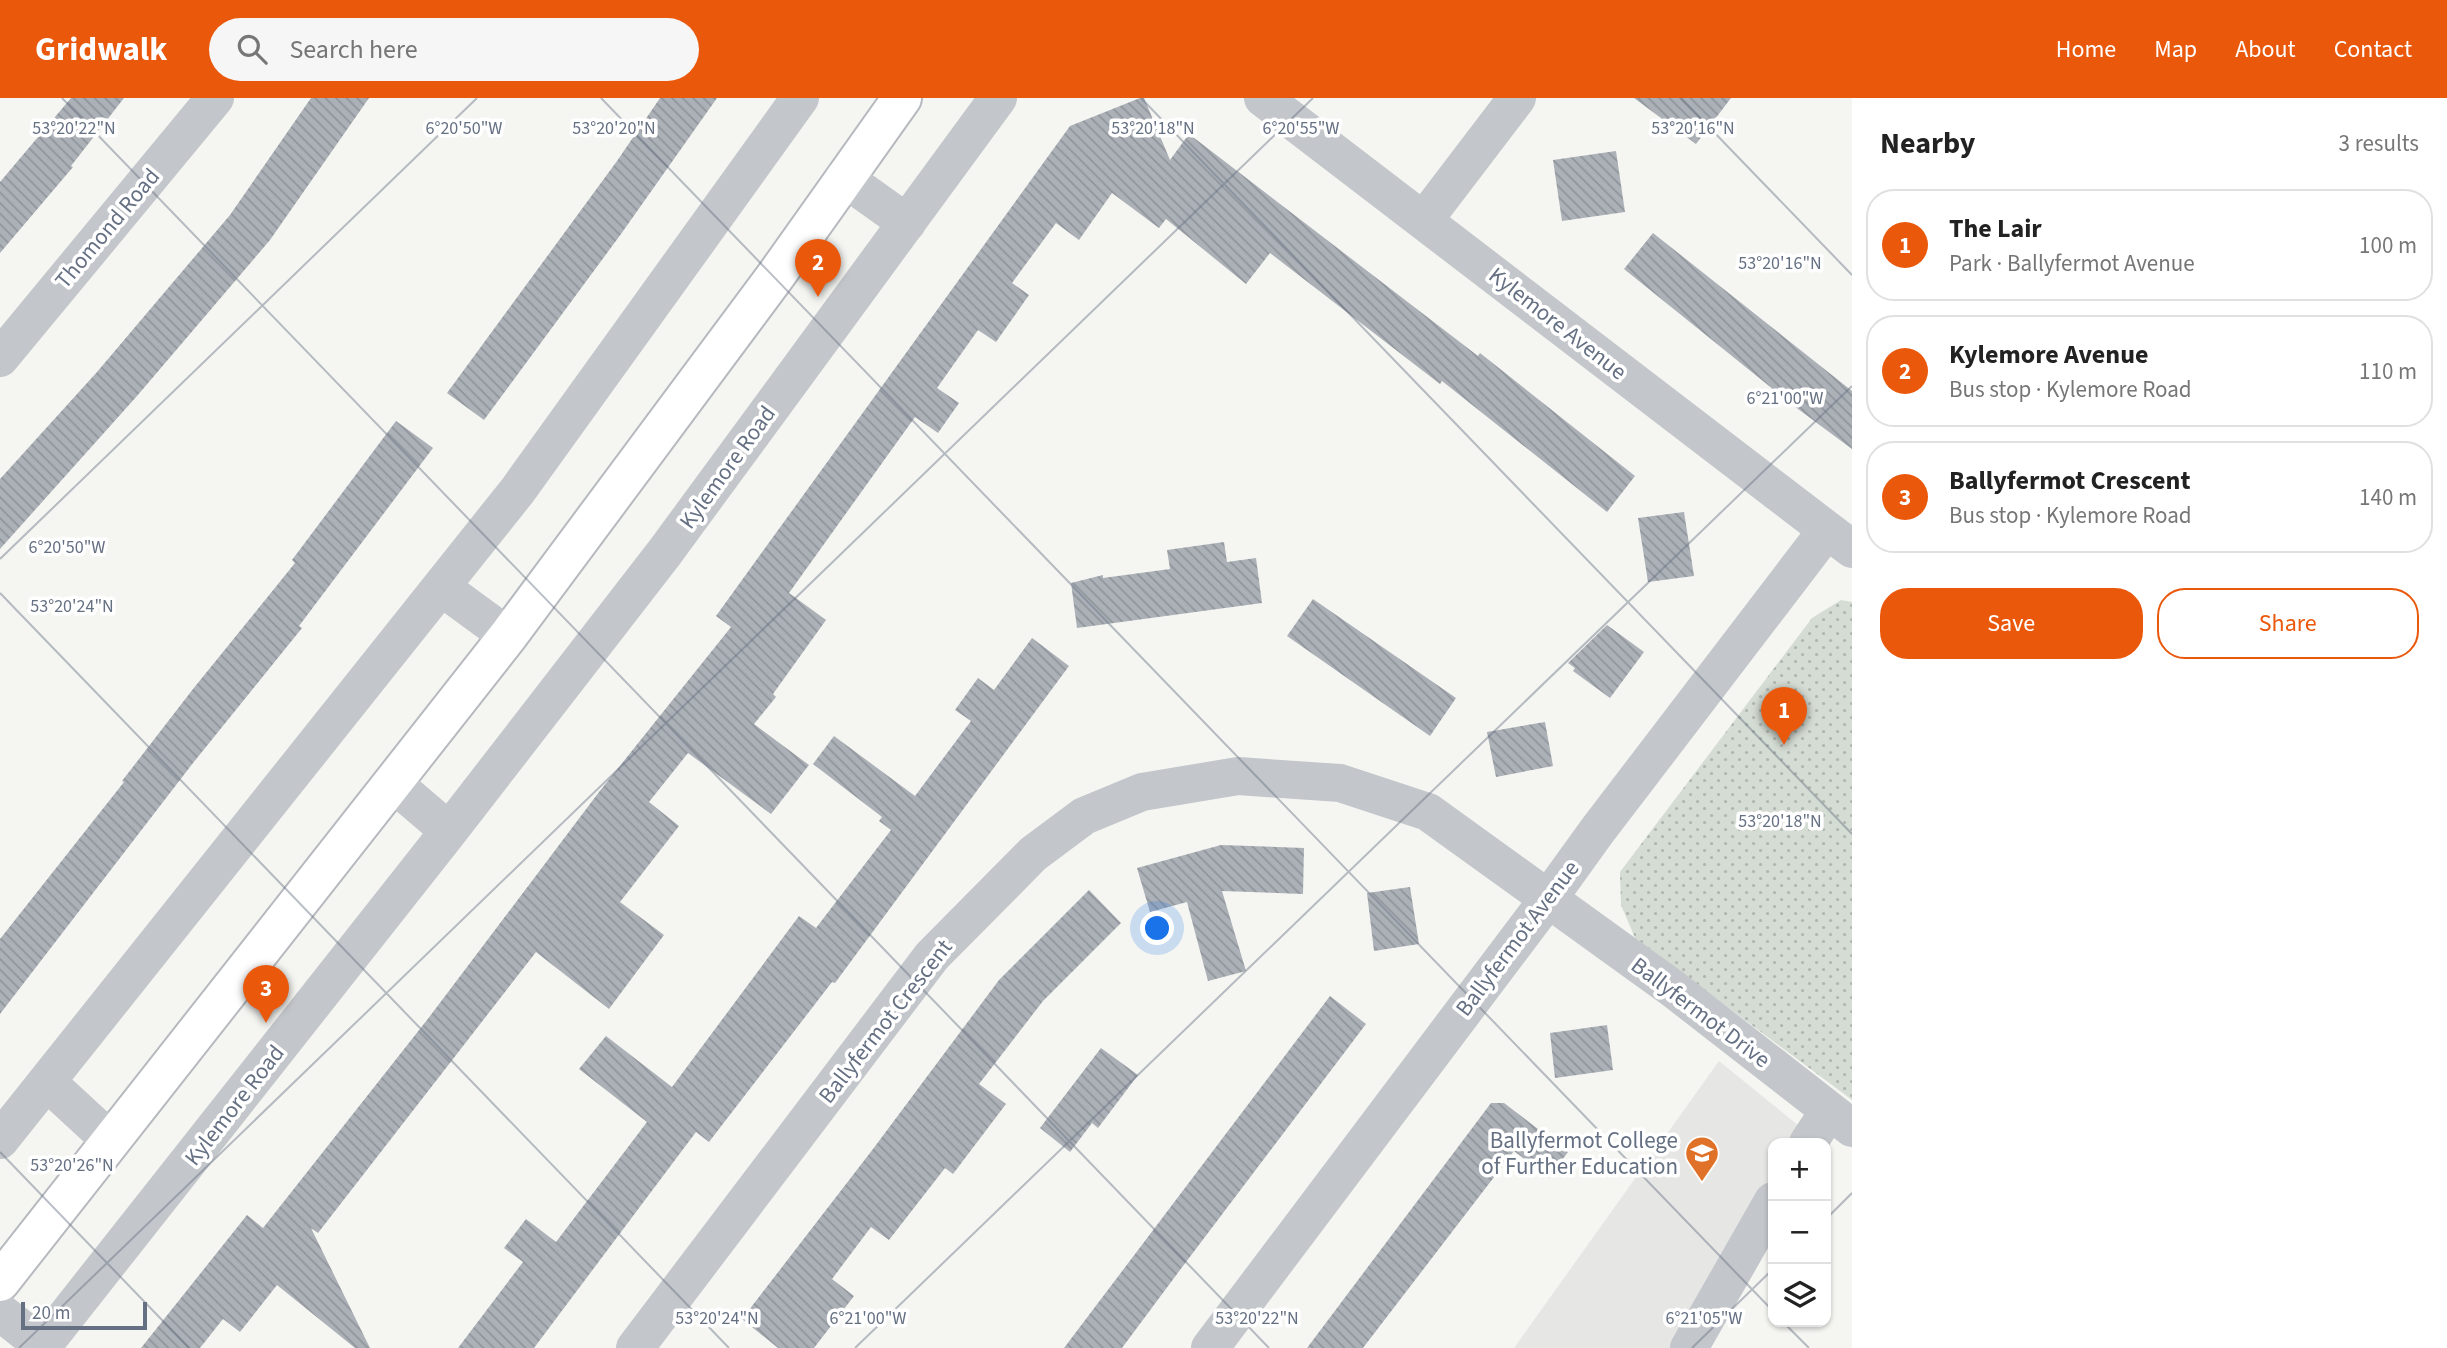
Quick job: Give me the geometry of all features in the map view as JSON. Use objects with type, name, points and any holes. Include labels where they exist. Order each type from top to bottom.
[{"type":"main road","points":[[0,1282],[508,636],[777,274],[902,98]]},
{"type":"street","name":"Thomond Road","points":[[0,358],[215,98]]},
{"type":"street","points":[[0,1140],[518,490],[800,98]]},
{"type":"street","name":"Kylemore Road","points":[[0,1312],[42,1347],[665,552],[998,98]]},
{"type":"street","name":"Kylemore Avenue","points":[[1263,98],[1840,539]]},
{"type":"street","points":[[1424,220],[1517,98]]},
{"type":"street","points":[[844,178],[906,223]]},
{"type":"street","name":"Ballyfermot Avenue","points":[[1210,1348],[1597,831],[1840,539]]},
{"type":"street","points":[[441,587],[508,636]]},
{"type":"street","name":"Ballyfermot Crescent","points":[[635,1348],[932,956],[1033,853],[1084,816],[1142,792],[1238,776],[1340,783],[1428,812],[1548,899]]},
{"type":"street","points":[[394,784],[449,831]]},
{"type":"street","name":"Ballyfermot Drive","points":[[1548,899],[1672,988],[1841,1120]]},
{"type":"street","points":[[47,1082],[111,1141]]},
{"type":"street","points":[[1815,1138],[1841,1120]]},
{"type":"street","points":[[1689,1348],[1772,1201]]},
{"type":"shaded area","points":[[1841,600],[1852,602],[1852,1100],[1635,938],[1621,905],[1620,872],[1812,618]]},
{"type":"shaded area","name":"Ballyfermot College of Further Education","points":[[1719,1061],[1814,1138],[1768,1138],[1768,1232],[1700,1348],[1514,1348]]},
{"type":"building","points":[[71,98],[124,98],[71,166],[73,167],[0,253],[0,182]]},
{"type":"building","points":[[311,98],[369,98],[270,240],[137,396],[0,549],[0,479],[97,372],[230,215]]},
{"type":"building","points":[[660,98],[717,98],[484,420],[447,393]]},
{"type":"building","points":[[1144,98],[1170,160],[1189,134],[1478,356],[1480,353],[1635,476],[1607,512],[1442,381],[1440,384],[1270,253],[1246,284],[1166,219],[1159,228],[1112,193],[1079,240],[1056,223],[1012,283],[1029,295],[996,342],[978,330],[937,388],[959,403],[938,433],[915,417],[789,593],[826,620],[773,694],[776,697],[754,724],[809,765],[771,814],[688,753],[649,802],[679,826],[620,902],[664,935],[609,1009],[536,952],[318,1233],[311,1228],[370,1348],[355,1348],[277,1285],[240,1332],[223,1319],[200,1348],[141,1348],[247,1215],[263,1228],[427,1020],[599,792],[731,627],[716,616],[1070,126]]},
{"type":"building","points":[[1634,98],[1731,98],[1696,144]]},
{"type":"building","points":[[1616,151],[1625,212],[1562,221],[1553,160]]},
{"type":"building","points":[[1653,233],[1852,391],[1852,449],[1794,406],[1624,269]]},
{"type":"building","points":[[396,421],[433,448],[299,626],[302,628],[193,763],[0,1014],[0,939],[124,782],[122,781],[193,689],[295,563],[292,560]]},
{"type":"building","points":[[1684,512],[1694,576],[1648,582],[1638,518]]},
{"type":"building","points":[[1224,542],[1227,562],[1256,558],[1262,603],[1077,628],[1071,583],[1103,575],[1103,578],[1170,569],[1167,550]]},
{"type":"building","points":[[1313,599],[1456,698],[1430,736],[1287,636]]},
{"type":"building","points":[[1607,625],[1644,652],[1610,698],[1573,671],[1575,668],[1568,663]]},
{"type":"building","points":[[1032,638],[1069,666],[835,983],[832,982],[709,1142],[696,1132],[534,1348],[458,1348],[523,1262],[504,1248],[526,1219],[556,1242],[647,1122],[579,1069],[606,1036],[672,1087],[799,916],[816,928],[891,830],[879,821],[882,817],[813,764],[834,736],[915,796],[971,721],[955,710],[978,678],[994,690]]},
{"type":"building","points":[[1545,722],[1553,766],[1496,777],[1487,732]]},
{"type":"building","points":[[1221,845],[1304,848],[1303,894],[1222,891],[1246,971],[1208,981],[1187,902],[1150,912],[1137,868]]},
{"type":"building","points":[[1410,887],[1419,944],[1374,951],[1367,893]]},
{"type":"building","points":[[1089,890],[1121,923],[1043,1001],[979,1084],[1006,1104],[953,1174],[945,1168],[889,1240],[871,1227],[832,1279],[854,1296],[814,1348],[778,1348],[742,1319],[999,980]]},
{"type":"building","points":[[1330,996],[1366,1024],[1122,1348],[1064,1348]]},
{"type":"building","points":[[1607,1025],[1613,1070],[1555,1078],[1550,1033]]},
{"type":"building","points":[[1101,1048],[1138,1075],[1098,1128],[1092,1123],[1070,1152],[1040,1128]]},
{"type":"building","points":[[1491,1103],[1504,1103],[1568,1152],[1549,1178],[1514,1151],[1363,1348],[1307,1348]]},
{"type":"place","name":"Kylemore Avenue","points":[[818,297]]},
{"type":"place","name":"The Lair","points":[[1784,745]]},
{"type":"place","name":"Ballyfermot Crescent","points":[[266,1023]]},
{"type":"place","name":"Ballyfermot College of Further Education","points":[[1702,1183]]}]
